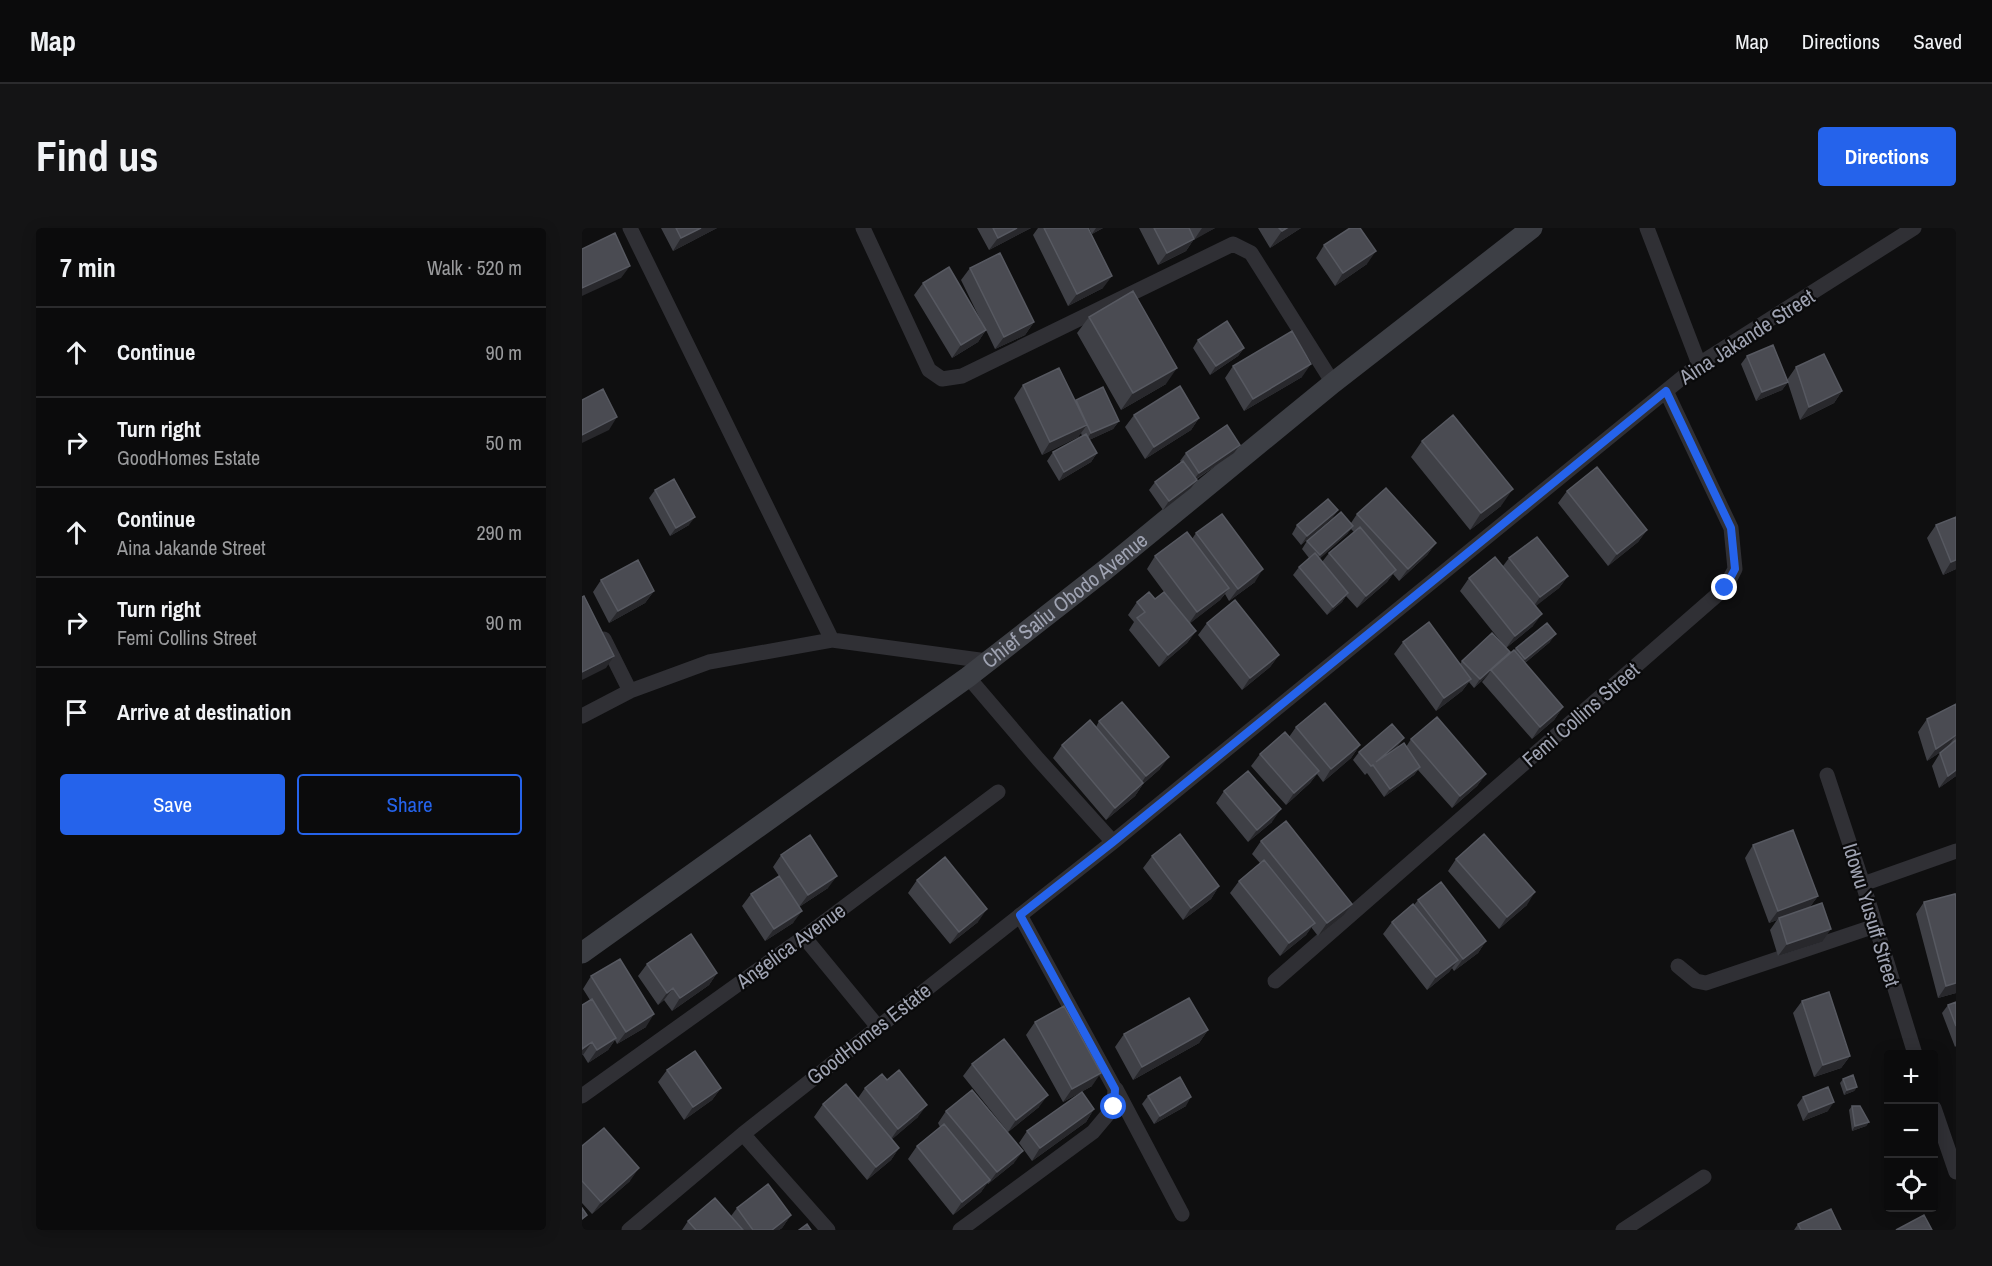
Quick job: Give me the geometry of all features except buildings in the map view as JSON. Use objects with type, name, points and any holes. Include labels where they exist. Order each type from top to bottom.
[{"type":"street","points":[[630,228],[832,640]]},
{"type":"street","points":[[863,228],[929,370],[942,379],[962,376],[1233,244],[1251,253],[1333,383]]},
{"type":"street","name":"Chief Saliu Obodo Avenue","points":[[582,953],[968,677],[1105,570],[1333,383],[1532,228]]},
{"type":"street","points":[[1647,228],[1699,364]]},
{"type":"street","name":"Aina Jakande Street","points":[[1113,842],[1699,364],[1914,228]]},
{"type":"street","name":"Femi Collins Street","points":[[1275,981],[1725,588],[1735,569],[1731,528],[1666,391]]},
{"type":"street","points":[[596,623],[630,691]]},
{"type":"street","points":[[582,716],[630,691],[709,662],[832,640],[987,661]]},
{"type":"street","points":[[968,677],[1113,842]]},
{"type":"street","name":"Idowu Yusuff Street","points":[[1827,775],[1914,1050]]},
{"type":"street","name":"Angelica Avenue","points":[[582,1096],[804,937],[998,792]]},
{"type":"street","name":"GoodHomes Estate","points":[[629,1230],[743,1134],[1113,842]]},
{"type":"street","points":[[1863,884],[1956,851]]},
{"type":"street","points":[[1020,915],[1182,1214]]},
{"type":"street","points":[[1678,966],[1696,981],[1706,983],[1875,926]]},
{"type":"street","points":[[804,937],[878,1027]]},
{"type":"street","points":[[960,1230],[1093,1132],[1114,1107],[1115,1089]]},
{"type":"street","points":[[1938,1120],[1956,1172]]},
{"type":"street","points":[[743,1134],[828,1230]]},
{"type":"street","points":[[1623,1230],[1704,1177]]},
{"type":"route","points":[[1114,1107],[1115,1089],[1020,915],[1113,842],[1666,391],[1731,528],[1735,569],[1725,588]]}]
